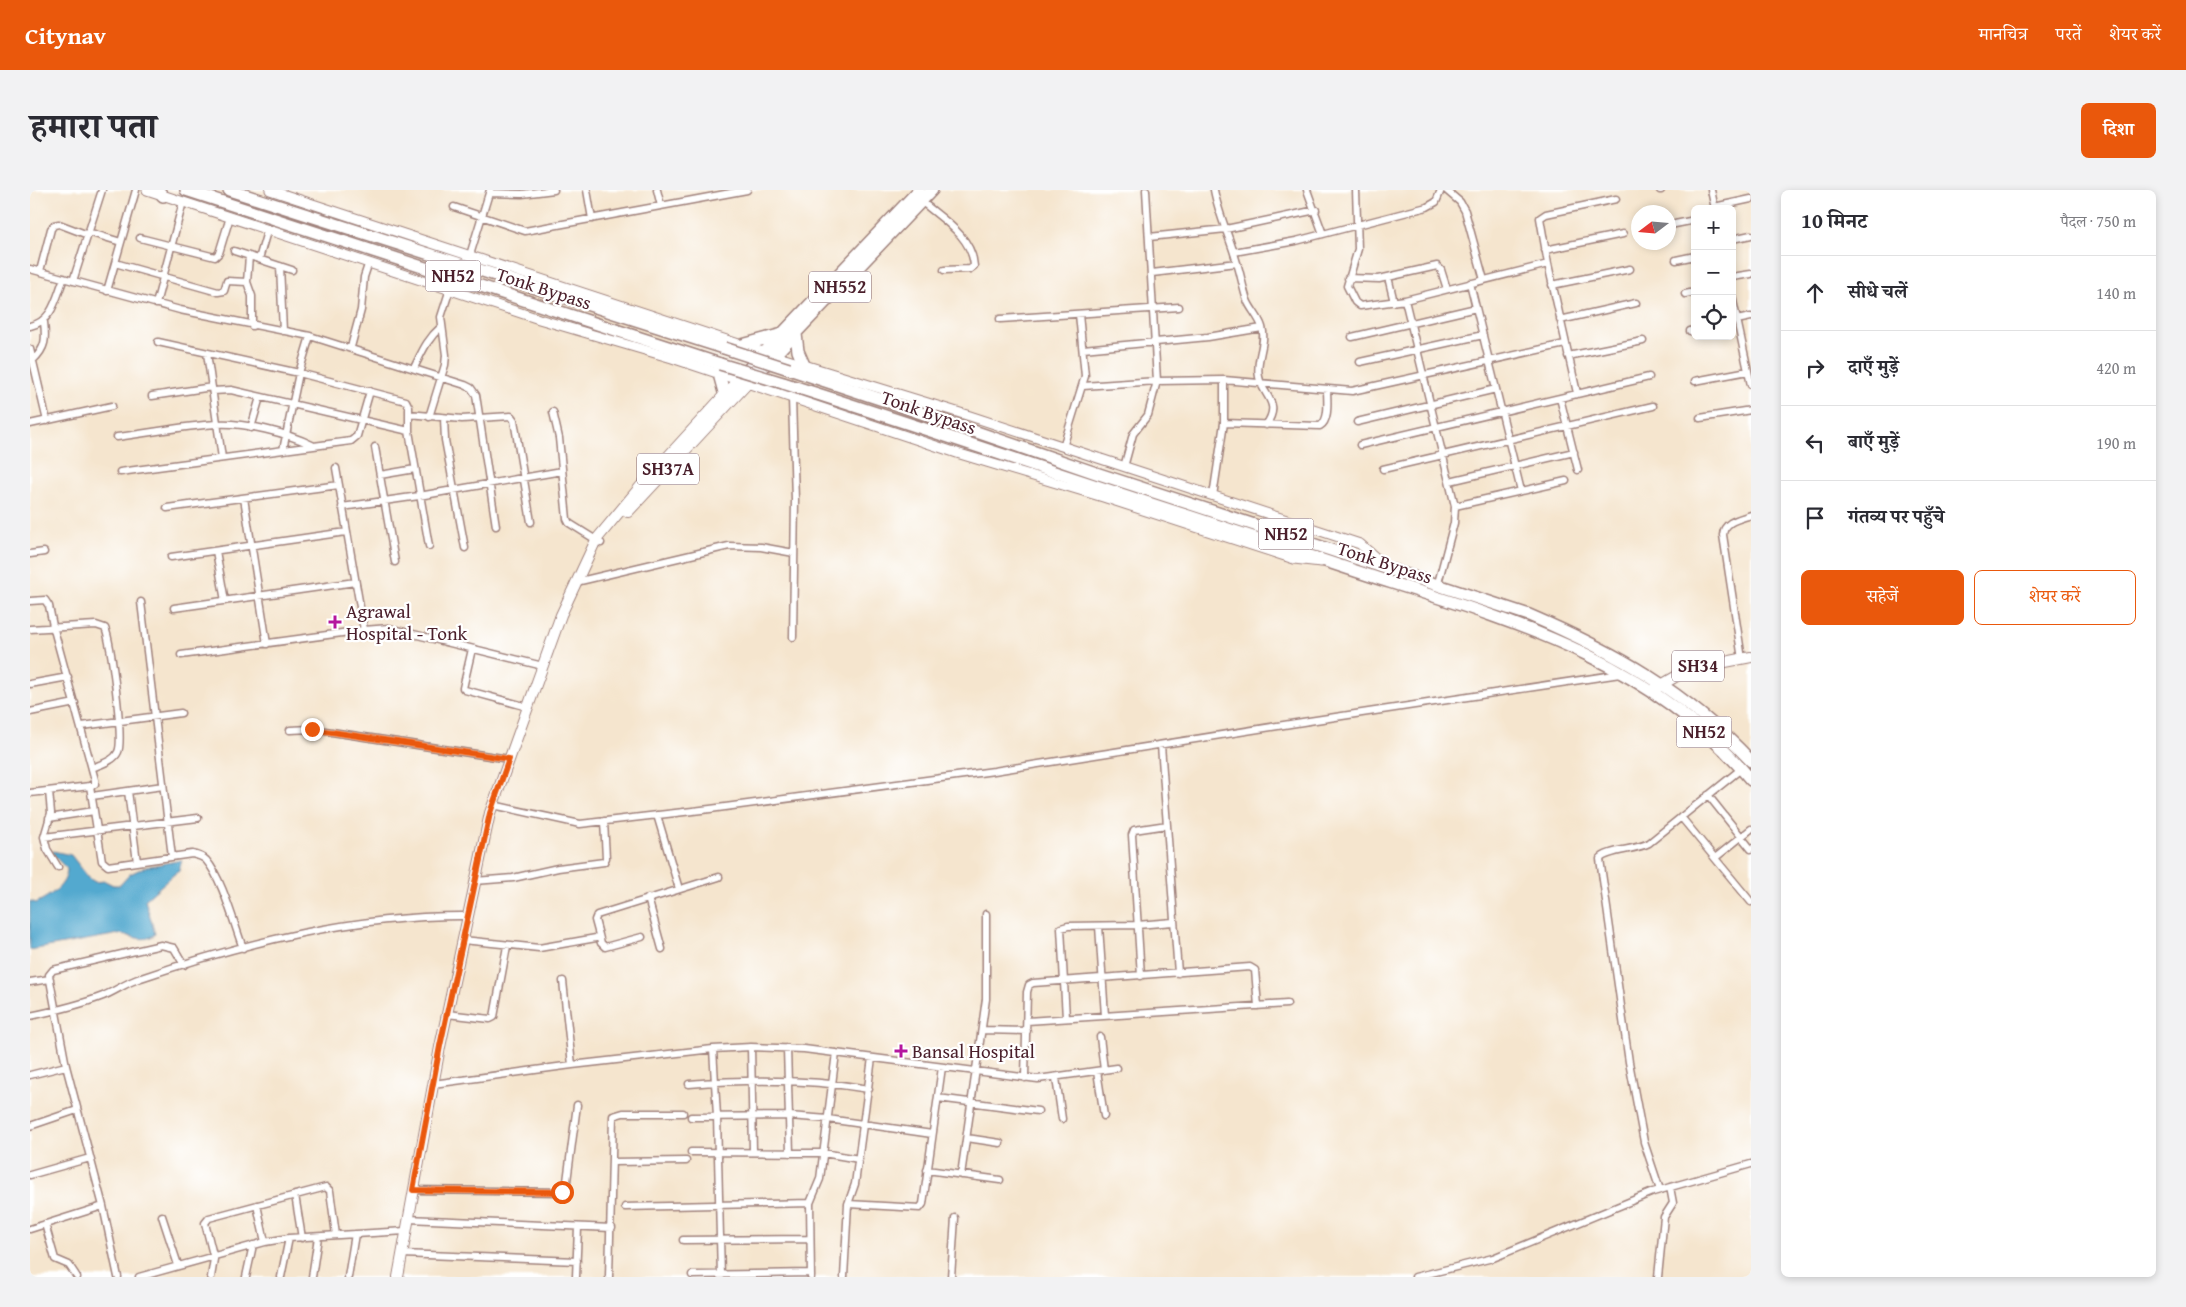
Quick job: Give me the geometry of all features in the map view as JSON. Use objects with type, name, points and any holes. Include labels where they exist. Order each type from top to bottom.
[{"type":"highway","name":"Tonk Bypass","points":[[186,190],[720,369],[783,383],[1550,636],[1580,650],[1652,691]]},
{"type":"highway","name":"NH52","points":[[229,190],[892,402],[1096,473],[1386,566],[1530,615],[1578,636],[1631,664],[1662,684],[1709,719],[1751,761]]},
{"type":"highway","name":"NH552","points":[[770,354],[782,334],[920,196],[932,190]]},
{"type":"highway","name":"NH552","points":[[743,382],[770,354],[796,334],[920,196]]},
{"type":"highway","points":[[742,345],[782,334]]},
{"type":"highway","points":[[796,334],[798,350],[804,364]]},
{"type":"highway","points":[[720,369],[726,396]]},
{"type":"highway","name":"NH52","points":[[1652,691],[1701,729],[1751,780]]},
{"type":"main road","name":"SH37A","points":[[398,1277],[447,1014],[493,805],[561,614],[589,555],[640,487],[726,396],[743,382]]},
{"type":"main road","name":"SH37A","points":[[599,541],[743,382]]},
{"type":"main road","name":"SH34","points":[[1652,691],[1675,676],[1701,665],[1747,658]]},
{"type":"street","points":[[73,281],[102,190]]},
{"type":"street","points":[[107,291],[136,190]]},
{"type":"street","points":[[147,190],[450,288],[720,369],[743,382],[1294,560],[1329,562]]},
{"type":"street","points":[[270,190],[742,345],[970,416],[1360,544],[1386,566]]},
{"type":"street","points":[[470,255],[480,216],[489,192],[522,194],[554,190]]},
{"type":"street","points":[[587,190],[592,219]]},
{"type":"street","points":[[657,190],[660,206]]},
{"type":"street","points":[[454,206],[525,231],[726,192],[747,190]]},
{"type":"street","points":[[1124,467],[1133,434],[1148,415],[1157,381],[1146,190]]},
{"type":"street","points":[[1214,190],[1220,217],[1238,263],[1246,299],[1258,317],[1264,336],[1258,375],[1272,402],[1273,410],[1271,418],[1266,425]]},
{"type":"street","points":[[1307,190],[1316,210],[1323,234]]},
{"type":"street","points":[[1356,190],[1357,258],[1348,278],[1349,293],[1360,306],[1405,300],[1548,264]]},
{"type":"street","points":[[1234,252],[1357,226],[1433,205],[1441,190]]},
{"type":"street","points":[[1446,190],[1460,202],[1465,211],[1484,280]]},
{"type":"street","points":[[1711,190],[1714,205]]},
{"type":"street","points":[[920,196],[958,232],[965,241],[974,262],[974,266],[970,269],[944,270]]},
{"type":"street","points":[[1577,394],[1552,285],[1540,221],[1542,215],[1616,199]]},
{"type":"street","points":[[1726,205],[1751,199]]},
{"type":"street","points":[[156,304],[184,202]]},
{"type":"street","points":[[1149,237],[1226,229],[1316,210]]},
{"type":"street","points":[[140,238],[215,258],[219,253],[230,217]]},
{"type":"street","points":[[1676,224],[1691,221]]},
{"type":"street","points":[[40,271],[51,229],[54,225],[59,224],[88,234],[121,242]]},
{"type":"street","points":[[259,259],[268,228]]},
{"type":"street","points":[[1545,250],[1623,234]]},
{"type":"street","points":[[1736,238],[1751,235]]},
{"type":"street","points":[[234,251],[292,270]]},
{"type":"street","points":[[249,256],[247,282],[252,296],[252,326]]},
{"type":"street","points":[[1676,260],[1691,257]]},
{"type":"street","points":[[350,347],[362,310],[364,277],[369,262]]},
{"type":"street","points":[[115,263],[218,292],[224,290],[227,281],[247,282]]},
{"type":"street","points":[[1152,273],[1238,263]]},
{"type":"street","points":[[280,266],[283,331]]},
{"type":"street","points":[[1348,278],[1375,280],[1437,266],[1441,270],[1446,289]]},
{"type":"street","points":[[30,269],[156,304],[252,326],[310,336],[350,347],[470,388],[476,396],[478,420],[496,526]]},
{"type":"street","points":[[1552,285],[1630,269]]},
{"type":"street","points":[[1736,276],[1751,274]]},
{"type":"street","points":[[1388,277],[1394,302]]},
{"type":"street","points":[[32,360],[43,350],[45,343],[44,322],[49,315],[64,278]]},
{"type":"street","points":[[1470,283],[1520,491]]},
{"type":"street","points":[[429,417],[442,378],[446,354],[441,317],[450,288]]},
{"type":"street","points":[[1685,294],[1691,293]]},
{"type":"street","points":[[1405,300],[1455,506],[1454,523],[1438,584]]},
{"type":"street","points":[[1560,320],[1636,304]]},
{"type":"street","points":[[1000,319],[1179,307]]},
{"type":"street","points":[[1352,337],[1476,308]]},
{"type":"street","points":[[1064,447],[1083,386],[1085,367],[1079,314]]},
{"type":"street","points":[[1736,321],[1751,317]]},
{"type":"street","points":[[30,326],[44,322]]},
{"type":"street","points":[[1736,324],[1748,360],[1751,385]]},
{"type":"street","points":[[414,368],[425,344],[441,327]]},
{"type":"street","points":[[1083,349],[1208,336],[1262,328]]},
{"type":"street","points":[[1360,362],[1483,335]]},
{"type":"street","points":[[283,450],[299,373],[310,336]]},
{"type":"street","points":[[1568,356],[1643,341]]},
{"type":"street","points":[[158,342],[299,373],[370,391],[409,404],[409,431],[429,546]]},
{"type":"street","points":[[1083,386],[1157,381],[1224,380],[1358,390],[1565,344]]},
{"type":"street","points":[[30,349],[47,421]]},
{"type":"street","points":[[207,353],[222,458]]},
{"type":"street","points":[[1695,381],[1748,371]]},
{"type":"street","points":[[1360,445],[1649,377]]},
{"type":"street","points":[[1213,496],[1224,423],[1224,380]]},
{"type":"street","points":[[152,396],[212,389],[231,390],[362,422],[409,431]]},
{"type":"street","points":[[1224,423],[1323,425],[1326,417],[1327,389]]},
{"type":"street","points":[[1357,422],[1496,389]]},
{"type":"street","points":[[120,472],[351,441],[357,436],[370,391]]},
{"type":"street","points":[[251,428],[260,397]]},
{"type":"street","points":[[792,398],[795,500],[793,637]]},
{"type":"street","points":[[1560,398],[1578,470]]},
{"type":"street","points":[[30,424],[112,406]]},
{"type":"street","points":[[1383,469],[1653,406]]},
{"type":"street","points":[[1700,418],[1751,410]]},
{"type":"street","points":[[553,412],[559,438],[567,519],[569,523],[599,541]]},
{"type":"street","points":[[409,414],[478,420],[511,416],[514,420],[531,522]]},
{"type":"street","points":[[444,418],[445,440],[465,548]]},
{"type":"street","points":[[117,437],[217,424],[251,428],[286,436],[314,446]]},
{"type":"street","points":[[375,447],[395,562]]},
{"type":"street","points":[[1450,481],[1574,452]]},
{"type":"street","points":[[336,468],[364,630]]},
{"type":"street","points":[[380,475],[415,470]]},
{"type":"street","points":[[342,507],[419,496],[488,482],[562,471]]},
{"type":"street","points":[[1455,506],[1566,481]]},
{"type":"street","points":[[167,508],[339,485]]},
{"type":"street","points":[[244,498],[267,644]]},
{"type":"street","points":[[1747,658],[1723,535],[1727,524],[1751,514]]},
{"type":"street","points":[[171,557],[346,532]]},
{"type":"street","points":[[575,583],[729,546],[761,547],[794,552]]},
{"type":"street","points":[[216,550],[224,601]]},
{"type":"street","points":[[30,554],[44,552]]},
{"type":"street","points":[[174,608],[355,582]]},
{"type":"street","points":[[30,601],[41,600],[47,602],[82,726],[95,784],[49,792],[30,793]]},
{"type":"street","points":[[141,602],[172,857]]},
{"type":"street","points":[[30,629],[53,626],[96,625],[105,628],[119,721],[119,751],[113,759],[92,768]]},
{"type":"street","points":[[181,655],[389,628],[543,666]]},
{"type":"street","points":[[472,649],[463,688],[528,707]]},
{"type":"street","points":[[493,805],[580,824],[994,771],[1624,674]]},
{"type":"street","points":[[30,684],[68,678]]},
{"type":"street","points":[[30,712],[75,703]]},
{"type":"street","points":[[82,726],[182,713]]},
{"type":"street","points":[[290,730],[312,729],[509,759]]},
{"type":"street","points":[[1161,745],[1178,973]]},
{"type":"street","points":[[1660,1190],[1644,1142],[1631,1071],[1600,859],[1602,855],[1632,850],[1649,843],[1741,769]]},
{"type":"street","points":[[90,786],[104,864],[108,866],[192,854],[205,860],[219,882],[243,948]]},
{"type":"street","points":[[92,796],[163,786]]},
{"type":"street","points":[[128,791],[137,862]]},
{"type":"street","points":[[49,792],[51,808],[44,837],[47,849],[58,867]]},
{"type":"street","points":[[1708,795],[1751,849]]},
{"type":"street","points":[[49,818],[94,811]]},
{"type":"street","points":[[657,815],[679,889]]},
{"type":"street","points":[[1681,817],[1751,902]]},
{"type":"street","points":[[44,837],[198,818]]},
{"type":"street","points":[[475,881],[512,878],[558,868],[604,862],[606,858],[604,821]]},
{"type":"street","points":[[1141,976],[1133,832],[1138,829],[1167,825]]},
{"type":"street","points":[[1715,858],[1751,828]]},
{"type":"street","points":[[642,937],[605,947],[601,943],[595,920],[597,915],[719,877]]},
{"type":"street","points":[[648,898],[662,950]]},
{"type":"street","points":[[962,1175],[986,999],[986,914]]},
{"type":"street","points":[[30,1016],[103,996],[140,978],[243,948],[323,928],[376,920],[436,915],[468,916]]},
{"type":"street","points":[[1066,1018],[1061,928],[1068,926],[1138,925],[1173,922]]},
{"type":"street","points":[[1099,926],[1105,1016]]},
{"type":"street","points":[[463,940],[507,946],[546,947],[599,935]]},
{"type":"street","points":[[118,1277],[103,1206],[66,1066],[50,972],[161,945],[174,948],[184,965]]},
{"type":"street","points":[[447,1014],[490,1019],[494,1017],[507,946]]},
{"type":"street","points":[[1025,1078],[1026,992],[1029,985],[1064,980],[1253,968],[1258,1006]]},
{"type":"street","points":[[30,982],[50,979]]},
{"type":"street","points":[[563,981],[572,1065]]},
{"type":"street","points":[[1027,1021],[1287,1004]]},
{"type":"street","points":[[983,1030],[1027,1031]]},
{"type":"street","points":[[1100,1037],[1104,1116]]},
{"type":"street","points":[[433,1084],[572,1065],[713,1049],[751,1047],[787,1048],[836,1053],[1025,1078],[1056,1078],[1117,1068]]},
{"type":"street","points":[[751,1047],[753,1152]]},
{"type":"street","points":[[787,1048],[790,1153]]},
{"type":"street","points":[[713,1049],[717,1116],[721,1276]]},
{"type":"street","points":[[692,1275],[810,1275],[810,1203],[820,1179],[836,1053]]},
{"type":"street","points":[[844,1277],[848,1204],[855,1184],[872,1058]]},
{"type":"street","points":[[30,1075],[66,1066]]},
{"type":"street","points":[[848,1204],[920,1208],[923,1204],[942,1068]]},
{"type":"street","points":[[1056,1078],[1062,1120]]},
{"type":"street","points":[[689,1084],[788,1081],[832,1083],[869,1089]]},
{"type":"street","points":[[938,1098],[1038,1111]]},
{"type":"street","points":[[413,1190],[562,1192],[566,1189],[577,1105]]},
{"type":"street","points":[[30,1126],[77,1110]]},
{"type":"street","points":[[609,1277],[614,1162],[613,1116],[624,1114],[683,1113]]},
{"type":"street","points":[[691,1116],[789,1116],[828,1119],[932,1134]]},
{"type":"street","points":[[967,1138],[1000,1143]]},
{"type":"street","points":[[691,1152],[823,1153],[859,1159]]},
{"type":"street","points":[[30,1175],[90,1158]]},
{"type":"street","points":[[614,1162],[686,1161]]},
{"type":"street","points":[[1415,1277],[1493,1258],[1660,1190],[1751,1164]]},
{"type":"street","points":[[927,1170],[1000,1180]]},
{"type":"street","points":[[211,1277],[213,1256],[206,1220],[326,1187],[329,1188],[336,1235]]},
{"type":"street","points":[[1658,1277],[1664,1217],[1673,1203],[1670,1187]]},
{"type":"street","points":[[295,1195],[302,1238]]},
{"type":"street","points":[[625,1207],[810,1203]]},
{"type":"street","points":[[257,1205],[265,1242]]},
{"type":"street","points":[[30,1229],[103,1206]]},
{"type":"street","points":[[162,1216],[178,1265]]},
{"type":"street","points":[[951,1277],[955,1218]]},
{"type":"street","points":[[408,1219],[612,1228]]},
{"type":"street","points":[[44,1224],[55,1259],[69,1265],[77,1277]]},
{"type":"street","points":[[576,1277],[578,1228]]},
{"type":"street","points":[[139,1277],[265,1242],[289,1238],[406,1231]]},
{"type":"street","points":[[348,1277],[355,1234]]},
{"type":"street","points":[[312,1277],[318,1236]]},
{"type":"street","points":[[281,1277],[289,1238]]},
{"type":"street","points":[[683,1240],[810,1239]]},
{"type":"street","points":[[246,1277],[253,1245]]},
{"type":"street","points":[[402,1254],[577,1261]]},
{"type":"water","points":[[53,851],[71,855],[89,878],[95,882],[105,881],[113,885],[120,885],[130,874],[145,867],[182,860],[179,870],[145,900],[155,934],[142,939],[119,934],[30,950],[30,901],[36,903],[52,894],[61,885],[66,875],[67,869],[52,854]]},
{"type":"place","name":"Agrawal Hospital - Tonk","points":[[335,622]]},
{"type":"place","name":"Bansal Hospital","points":[[901,1051]]},
{"type":"route","points":[[312,729],[509,759],[490,813],[440,1046],[413,1190],[562,1192]]}]
